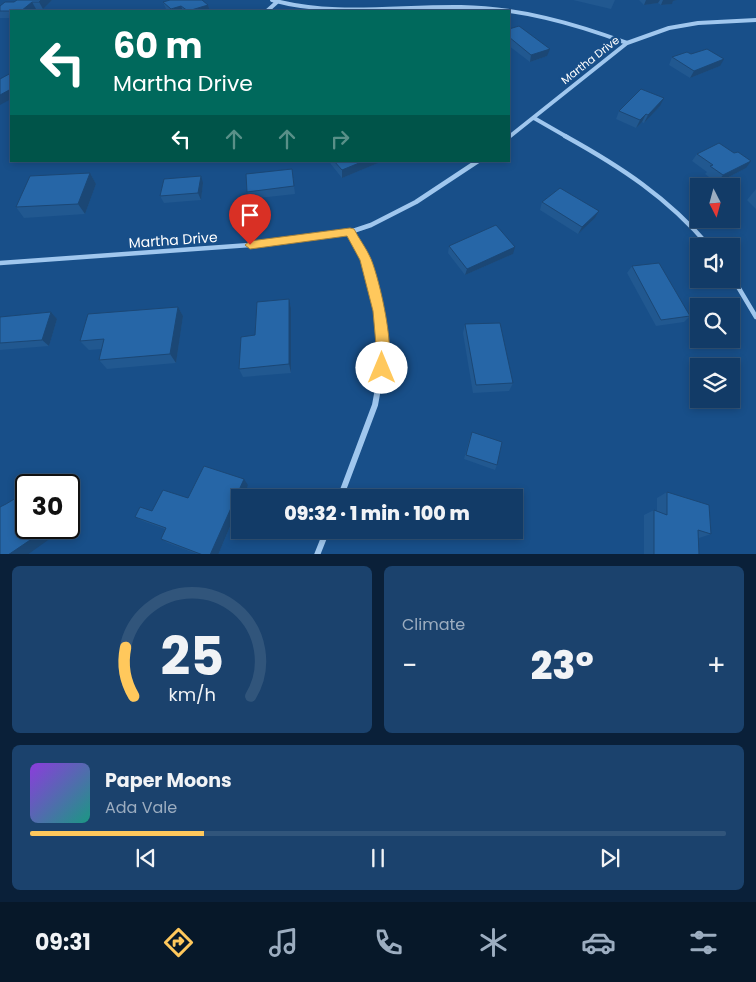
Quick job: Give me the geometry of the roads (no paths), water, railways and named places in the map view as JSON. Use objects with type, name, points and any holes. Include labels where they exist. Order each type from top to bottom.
[{"type":"street","points":[[272,0],[332,9],[461,7],[520,10],[570,22],[627,43]]},
{"type":"street","points":[[267,10],[277,2]]},
{"type":"street","name":"Martha Drive","points":[[510,136],[627,43],[669,28],[756,20]]},
{"type":"street","points":[[534,118],[618,166],[647,186],[681,215],[702,238]]},
{"type":"street","name":"Martha Drive","points":[[0,263],[250,245],[350,232],[371,225],[416,202],[476,162]]},
{"type":"street","points":[[344,489],[364,439],[375,405],[384,356],[379,311],[366,259],[350,232]]},
{"type":"street","points":[[739,288],[756,316]]},
{"type":"street","points":[[317,554],[323,539]]}]
